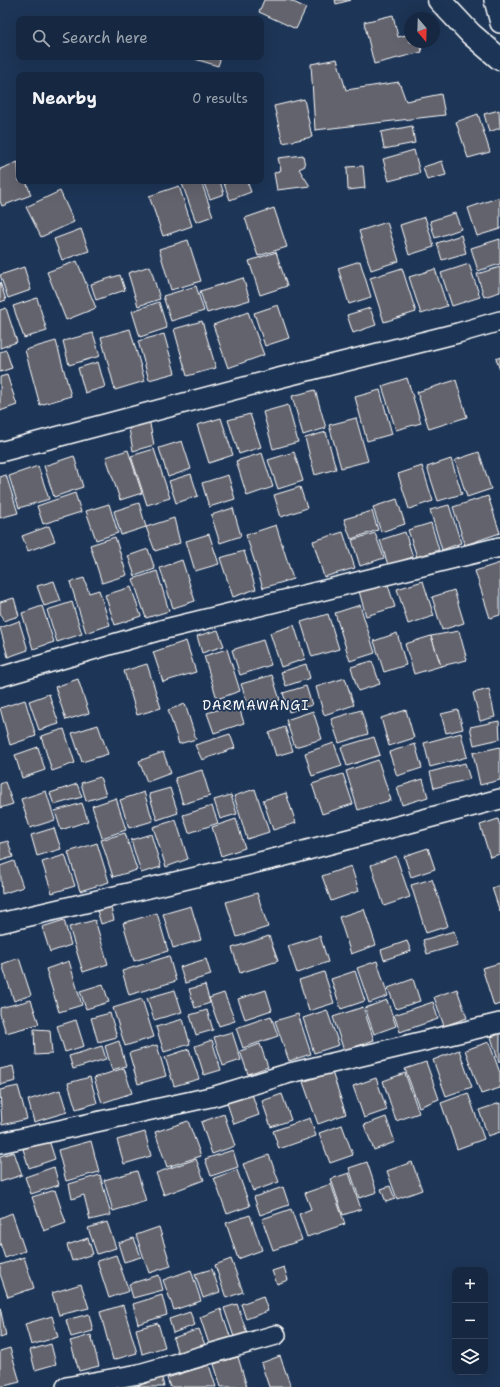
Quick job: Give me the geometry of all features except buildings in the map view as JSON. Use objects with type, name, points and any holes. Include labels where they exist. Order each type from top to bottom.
[{"type":"street","points":[[439,0],[471,34],[500,59]]},
{"type":"street","points":[[494,0],[500,24]]},
{"type":"street","points":[[0,452],[500,321]]},
{"type":"street","points":[[0,677],[161,630],[500,547]]},
{"type":"street","points":[[0,923],[281,857],[500,798]]},
{"type":"street","points":[[0,1143],[215,1096],[290,1073],[500,1023]]},
{"type":"street","points":[[66,1387],[139,1374],[276,1335]]},
{"type":"district","name":"DARMAWANGI","points":[[256,705]]}]
